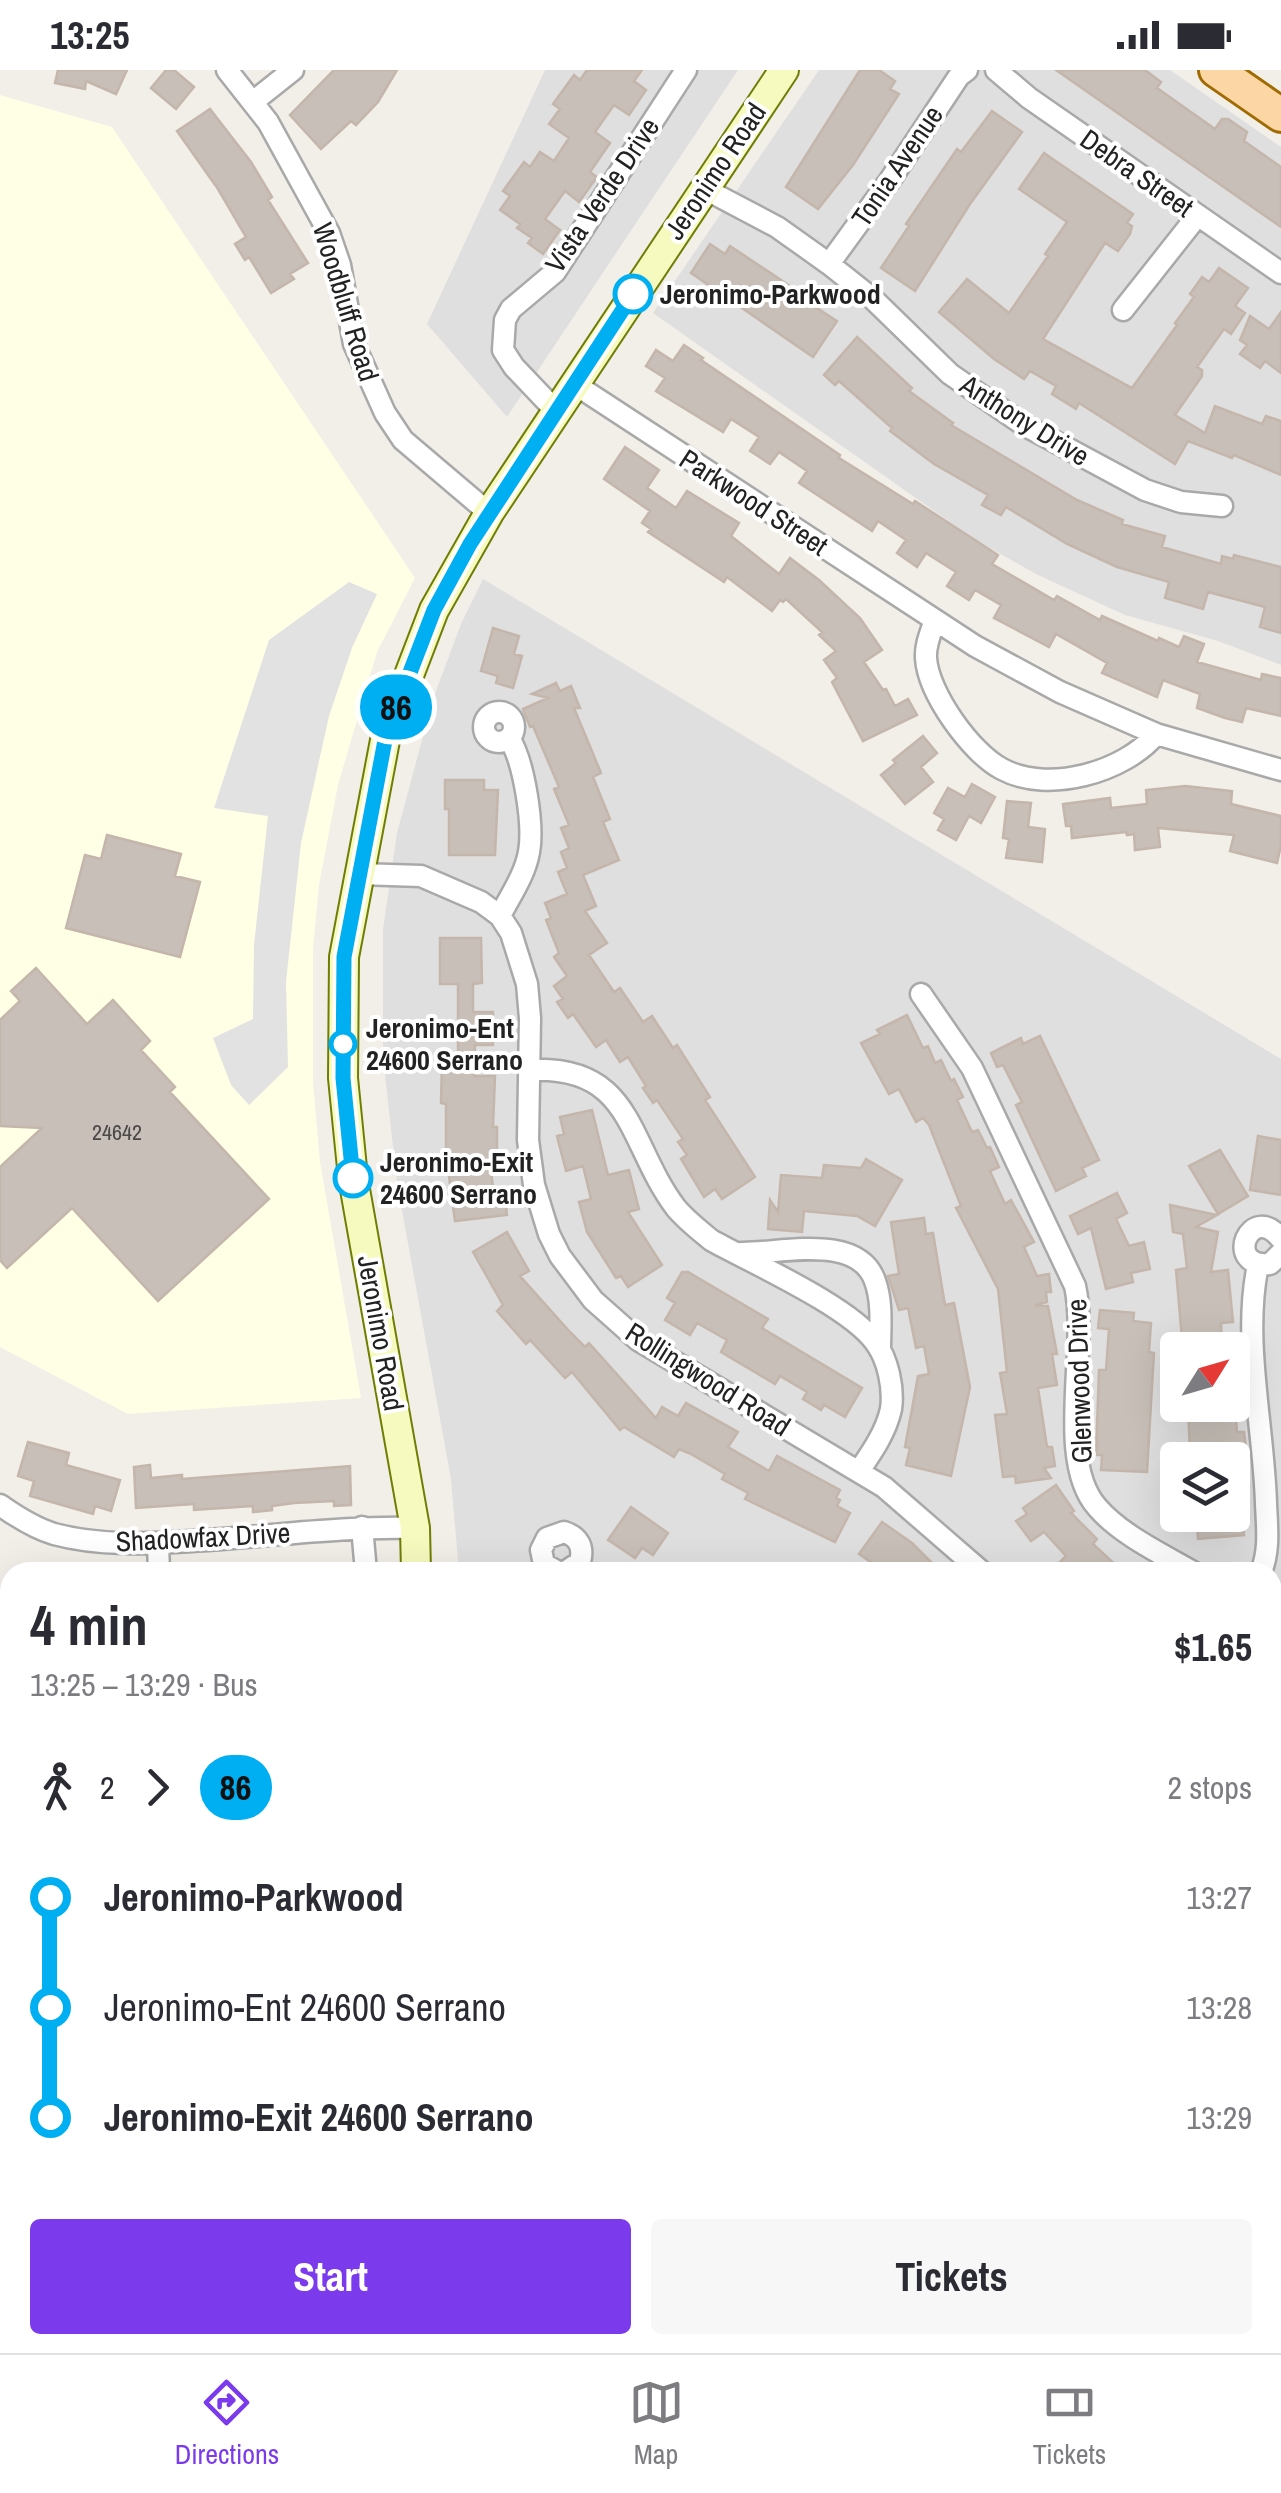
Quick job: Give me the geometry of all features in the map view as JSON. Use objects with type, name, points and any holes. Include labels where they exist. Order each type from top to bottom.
[{"type":"main road","name":"Jeronimo Road","points":[[416,1562],[414,1528],[353,1178],[344,1094],[344,957],[386,735],[434,610],[488,513],[784,70]]},
{"type":"main road","points":[[1216,70],[1281,115]]},
{"type":"street","name":"Woodbluff Road","points":[[228,70],[254,101],[329,233],[340,265],[354,344],[385,413],[403,440],[488,513]]},
{"type":"street","points":[[254,101],[293,70]]},
{"type":"street","name":"Vista Verde Drive","points":[[555,410],[503,350],[505,320],[511,309],[554,272],[686,70]]},
{"type":"street","name":"Tonia Avenue","points":[[829,264],[958,76],[968,70]]},
{"type":"street","name":"Debra Street","points":[[996,70],[1029,98],[1281,272]]},
{"type":"street","name":"Anthony Drive","points":[[702,188],[777,226],[829,264],[873,299],[950,374],[1024,424],[1145,490],[1181,502],[1222,506]]},
{"type":"street","points":[[1123,310],[1198,215]]},
{"type":"street","name":"Parkwood Street","points":[[573,383],[935,620],[1060,692],[1156,734],[1281,770]]},
{"type":"street","points":[[935,620],[926,652],[934,686],[951,718],[982,754],[1003,770],[1043,778],[1082,775],[1124,763],[1143,750],[1156,734]]},
{"type":"street","points":[[360,874],[421,876],[482,902],[500,916],[522,875],[529,852],[521,768],[509,738]]},
{"type":"street","name":"Rollingwood Road","points":[[500,916],[520,953],[527,984],[528,1140],[534,1186],[549,1234],[573,1278],[638,1340],[860,1471],[906,1504],[971,1562]]},
{"type":"street","name":"Glenwood Drive","points":[[921,994],[972,1068],[1076,1286],[1080,1315],[1076,1450],[1088,1494],[1096,1507],[1115,1523],[1177,1562]]},
{"type":"street","points":[[530,1070],[558,1068],[596,1082],[614,1098],[676,1208],[710,1240],[842,1312],[880,1350]]},
{"type":"street","points":[[1281,1238],[1268,1227],[1250,1232],[1245,1251],[1258,1264],[1270,1264],[1281,1253]]},
{"type":"street","points":[[735,1253],[839,1251],[861,1260],[870,1271],[878,1294],[880,1350],[890,1379],[890,1410],[879,1441],[860,1471]]},
{"type":"street","points":[[1258,1264],[1251,1311],[1266,1470],[1264,1562]]},
{"type":"street","name":"Shadowfax Drive","points":[[0,1505],[54,1534],[100,1542],[158,1544],[362,1527],[414,1528]]},
{"type":"street","points":[[362,1527],[365,1562]]},
{"type":"street","points":[[158,1544],[159,1562]]},
{"type":"shaded area","points":[[545,70],[738,70],[507,417],[427,324]]},
{"type":"shaded area","points":[[819,70],[1170,70],[1281,147],[1281,665],[1218,641],[1125,615],[1038,575],[974,539],[653,313]]},
{"type":"shaded area","points":[[0,95],[112,127],[415,578],[377,652],[338,785],[319,885],[313,948],[313,1083],[320,1162],[361,1398],[128,1414],[0,1347]]},
{"type":"shaded area","points":[[483,579],[1281,1059],[1281,1562],[458,1562],[451,1479],[397,1183],[383,1056],[383,929],[397,833],[433,699]]},
{"type":"shaded area","points":[[349,582],[377,594],[352,648],[329,716],[301,843],[286,982],[288,1067],[249,1105],[231,1085],[213,1038],[253,1019],[254,945],[268,816],[214,808],[269,640]]},
{"type":"building","points":[[58,70],[127,70],[116,94],[86,81],[85,89],[55,83]]},
{"type":"building","points":[[166,70],[174,70],[194,87],[176,109],[151,88]]},
{"type":"building","points":[[334,70],[397,70],[378,102],[356,125],[351,121],[321,149],[290,115]]},
{"type":"building","points":[[587,70],[642,70],[634,81],[646,90],[629,115],[614,105],[595,132],[610,143],[590,172],[597,177],[579,202],[565,191],[545,219],[560,230],[543,254],[528,243],[532,238],[517,228],[520,224],[500,210],[510,196],[503,191],[524,162],[530,167],[540,152],[554,161],[569,138],[549,124],[560,109],[553,104],[574,75],[580,80]]},
{"type":"building","points":[[860,70],[879,70],[895,81],[890,89],[899,94],[853,165],[818,209],[786,187]]},
{"type":"building","points":[[1056,70],[1145,70],[1161,82],[1157,88],[1215,129],[1222,119],[1228,119],[1247,132],[1244,141],[1281,167],[1281,227]]},
{"type":"building","points":[[210,109],[251,162],[272,197],[268,200],[308,263],[290,274],[294,279],[271,293],[249,257],[245,260],[235,244],[246,237],[177,131]]},
{"type":"building","points":[[992,111],[1022,132],[915,291],[881,268],[957,149],[961,152]]},
{"type":"building","points":[[1044,153],[1133,214],[1127,223],[1132,226],[1130,234],[1118,251],[1105,243],[1043,339],[1132,388],[1177,325],[1202,277],[1209,282],[1219,268],[1248,288],[1235,306],[1245,313],[1231,334],[1224,329],[1197,367],[1202,376],[1175,415],[1205,433],[1215,406],[1262,424],[1266,416],[1281,421],[1281,475],[1188,441],[1175,464],[1079,403],[1076,409],[1052,394],[1056,386],[1030,371],[1024,379],[939,312],[967,279],[1009,313],[1048,256],[1045,254],[1067,222],[1019,189]]},
{"type":"building","points":[[710,244],[725,254],[730,246],[837,321],[813,357],[691,273]]},
{"type":"building","points":[[1281,312],[1281,373],[1265,361],[1260,368],[1240,354],[1247,345],[1240,340],[1250,316],[1269,329]]},
{"type":"building","points":[[857,337],[912,388],[909,391],[951,425],[1077,500],[1123,520],[1122,524],[1165,536],[1162,547],[1221,564],[1222,556],[1233,559],[1234,555],[1281,567],[1281,633],[1260,627],[1265,607],[1208,592],[1203,609],[1165,598],[1169,582],[1117,567],[1067,544],[1006,507],[1001,515],[982,505],[988,495],[934,464],[890,431],[892,428],[839,381],[835,385],[824,375]]},
{"type":"building","points":[[684,345],[840,455],[839,458],[998,555],[992,564],[1054,600],[1057,596],[1100,620],[1102,616],[1158,641],[1159,638],[1179,647],[1184,636],[1204,644],[1197,662],[1261,680],[1262,674],[1281,678],[1281,716],[1246,708],[1242,722],[1225,718],[1197,708],[1200,694],[1163,680],[1157,697],[1102,673],[1107,663],[1056,634],[1049,647],[994,618],[1001,605],[975,590],[969,600],[947,586],[956,572],[926,553],[917,567],[897,553],[906,540],[878,521],[872,531],[799,483],[807,471],[779,452],[770,464],[750,451],[759,437],[731,419],[723,432],[656,391],[665,378],[646,366],[656,350],[673,361]]},
{"type":"building","points":[[625,447],[659,470],[647,488],[676,508],[687,491],[739,523],[731,536],[779,574],[790,558],[819,580],[860,618],[882,650],[864,662],[883,690],[895,706],[908,699],[917,715],[863,741],[832,682],[837,678],[824,660],[836,651],[819,635],[822,632],[786,599],[780,600],[772,611],[727,577],[724,582],[648,532],[651,529],[642,523],[650,511],[604,479]]},
{"type":"building","points":[[493,628],[519,636],[514,654],[522,656],[513,688],[496,683],[498,676],[481,671]]},
{"type":"building","points":[[556,683],[560,691],[571,686],[580,708],[574,708],[601,773],[593,777],[610,819],[603,822],[619,860],[583,875],[596,906],[585,911],[607,943],[589,955],[614,992],[620,988],[643,1022],[652,1016],[673,1048],[677,1045],[710,1097],[705,1100],[755,1177],[722,1199],[715,1189],[704,1197],[681,1159],[687,1155],[678,1142],[683,1139],[657,1100],[653,1103],[628,1057],[620,1062],[606,1040],[596,1047],[573,1014],[568,1018],[557,1002],[563,999],[554,986],[567,976],[554,957],[559,953],[546,920],[551,918],[545,903],[567,894],[558,872],[567,868],[561,852],[569,848],[561,828],[569,825],[554,789],[559,787],[523,709],[548,698],[532,694]]},
{"type":"building","points":[[923,736],[937,753],[921,767],[933,782],[905,804],[881,775]]},
{"type":"building","points":[[445,780],[484,780],[484,790],[498,790],[495,855],[449,855]]},
{"type":"building","points":[[972,784],[995,797],[981,823],[969,816],[956,840],[938,830],[944,819],[934,813],[948,788],[965,797]]},
{"type":"building","points":[[1185,786],[1232,791],[1231,804],[1281,816],[1277,863],[1230,851],[1234,835],[1158,828],[1160,847],[1135,850],[1134,834],[1072,838],[1071,826],[1066,826],[1063,804],[1110,798],[1111,808],[1147,804],[1146,790]]},
{"type":"building","points":[[1007,801],[1031,803],[1028,827],[1045,829],[1042,862],[1006,858],[1009,839],[1003,838]]},
{"type":"building","points":[[107,835],[181,854],[175,876],[200,882],[180,957],[66,928],[85,855],[101,859]]},
{"type":"building","points":[[440,938],[481,938],[482,983],[473,984],[473,1012],[493,1012],[493,1045],[475,1045],[474,1076],[495,1076],[493,1127],[497,1127],[497,1154],[489,1154],[494,1196],[505,1195],[507,1215],[455,1221],[446,1154],[446,1104],[441,1103],[442,1061],[458,1062],[458,984],[440,984]]},
{"type":"building","points":[[36,968],[87,1024],[113,1000],[150,1041],[141,1050],[175,1087],[170,1092],[269,1199],[158,1301],[72,1208],[7,1268],[0,1260],[0,1167],[42,1128],[0,1126],[0,1020],[20,1001],[11,991]]},
{"type":"building","points":[[907,1015],[923,1048],[928,1046],[935,1063],[941,1060],[951,1081],[954,1079],[963,1097],[957,1100],[972,1132],[978,1130],[987,1148],[990,1147],[999,1167],[990,1171],[1005,1204],[1011,1200],[1034,1242],[1024,1247],[1037,1276],[1049,1274],[1051,1292],[1046,1292],[1047,1302],[1035,1305],[1048,1306],[1057,1354],[1052,1354],[1057,1385],[1038,1388],[1047,1447],[1052,1447],[1055,1466],[1044,1468],[1051,1478],[1016,1483],[1015,1476],[1003,1477],[995,1415],[1007,1414],[1000,1373],[1007,1372],[998,1289],[956,1208],[961,1206],[929,1125],[923,1118],[916,1122],[899,1089],[889,1094],[861,1043]]},
{"type":"building","points":[[1040,1036],[1099,1160],[1082,1168],[1086,1176],[1056,1191],[1016,1105],[1022,1102],[1003,1065],[997,1067],[991,1053],[1021,1038],[1023,1044]]},
{"type":"building","points":[[592,1110],[608,1175],[629,1170],[639,1209],[628,1212],[662,1265],[628,1287],[621,1276],[616,1278],[587,1232],[579,1202],[591,1199],[583,1166],[566,1171],[557,1136],[564,1134],[560,1117]]},
{"type":"building","points":[[1258,1136],[1281,1140],[1281,1195],[1250,1190]]},
{"type":"building","points":[[1220,1150],[1248,1196],[1218,1214],[1189,1166]]},
{"type":"building","points":[[866,1159],[902,1180],[875,1226],[857,1216],[804,1211],[802,1232],[768,1229],[770,1200],[778,1212],[781,1175],[822,1178],[824,1165],[861,1168]]},
{"type":"building","points":[[1117,1193],[1127,1213],[1116,1219],[1129,1246],[1144,1242],[1150,1269],[1131,1273],[1133,1282],[1106,1289],[1091,1228],[1078,1234],[1070,1216]]},
{"type":"building","points":[[1170,1205],[1217,1215],[1196,1227],[1218,1232],[1211,1272],[1228,1270],[1233,1322],[1221,1323],[1221,1332],[1181,1332],[1176,1270],[1187,1268],[1183,1234],[1173,1232]]},
{"type":"building","points":[[924,1218],[926,1234],[933,1233],[945,1305],[954,1303],[970,1387],[951,1476],[906,1465],[910,1448],[905,1447],[918,1376],[929,1374],[924,1346],[916,1348],[908,1308],[899,1310],[888,1276],[899,1274],[891,1222]]},
{"type":"building","points":[[507,1232],[529,1271],[520,1276],[585,1347],[589,1343],[656,1418],[662,1407],[678,1416],[686,1403],[738,1432],[728,1447],[769,1471],[777,1456],[840,1490],[837,1506],[850,1513],[835,1542],[745,1499],[748,1493],[722,1479],[725,1474],[691,1454],[679,1449],[674,1457],[624,1427],[620,1430],[572,1372],[565,1378],[530,1340],[526,1344],[497,1311],[503,1305],[473,1252]]},
{"type":"building","points":[[682,1272],[768,1319],[762,1328],[862,1388],[845,1417],[824,1405],[821,1410],[803,1399],[807,1392],[780,1376],[775,1384],[721,1352],[727,1340],[697,1323],[690,1335],[665,1320],[675,1303],[667,1298]]},
{"type":"building","points":[[1100,1310],[1134,1313],[1133,1321],[1151,1323],[1149,1352],[1154,1353],[1147,1472],[1101,1470],[1102,1455],[1096,1455],[1099,1370],[1106,1370],[1109,1329],[1098,1328]]},
{"type":"building","points":[[1189,1422],[1236,1422],[1237,1432],[1244,1432],[1245,1442],[1190,1442]]},
{"type":"building","points":[[28,1442],[69,1453],[66,1465],[120,1480],[111,1511],[95,1506],[93,1514],[30,1496],[34,1481],[18,1476]]},
{"type":"building","points":[[150,1465],[151,1478],[182,1475],[182,1479],[350,1466],[351,1505],[334,1506],[334,1501],[294,1503],[253,1512],[253,1506],[194,1510],[194,1504],[136,1508],[134,1467]]},
{"type":"building","points":[[1056,1485],[1074,1511],[1071,1513],[1097,1539],[1093,1544],[1112,1562],[1060,1562],[1066,1556],[1044,1532],[1031,1541],[1016,1521],[1027,1514],[1023,1508]]},
{"type":"building","points":[[631,1507],[668,1533],[653,1555],[642,1548],[635,1558],[608,1540]]},
{"type":"building","points":[[882,1522],[931,1562],[871,1562],[859,1554]]},
{"type":"building","points":[[1197,1532],[1244,1532],[1244,1535],[1198,1539]]},
{"type":"bus line","name":"86","points":[[353,1178],[343,1078],[344,957],[386,735],[434,610],[470,544],[633,294]]},
{"type":"place","name":"Jeronimo-Parkwood","points":[[633,294]]},
{"type":"place","name":"Jeronimo-Ent 24600 Serrano","points":[[343,1044]]},
{"type":"place","name":"Jeronimo-Exit 24600 Serrano","points":[[353,1178]]}]
